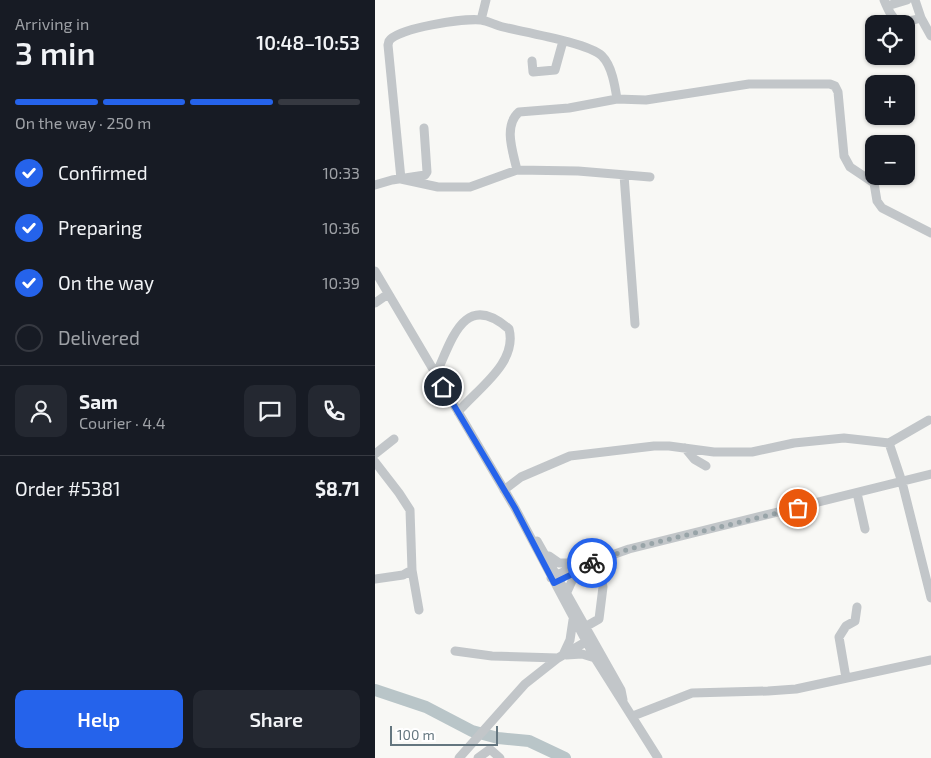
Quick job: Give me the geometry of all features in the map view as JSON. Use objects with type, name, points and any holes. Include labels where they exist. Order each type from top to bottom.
[{"type":"street","points":[[481,20],[486,0]]},
{"type":"street","points":[[907,0],[885,3],[892,17],[900,23],[921,18]]},
{"type":"street","points":[[915,0],[921,18],[931,36]]},
{"type":"street","points":[[401,179],[389,41],[394,36],[428,24],[481,20],[502,27],[563,41],[595,51],[602,56],[611,74],[617,99]]},
{"type":"street","points":[[532,61],[533,72],[555,70],[563,41]]},
{"type":"street","points":[[517,170],[510,128],[514,116],[519,112],[569,108],[617,99],[646,100],[759,83],[833,85],[838,92],[844,156],[847,164],[874,182],[877,201],[883,208],[931,233]]},
{"type":"street","points":[[375,185],[423,176],[427,172],[424,128]]},
{"type":"street","points":[[401,179],[438,187],[470,187],[517,170],[578,171],[650,177]]},
{"type":"street","points":[[624,175],[635,324]]},
{"type":"street","points":[[375,271],[555,579],[567,592],[585,627],[595,658],[615,693],[623,700],[658,758]]},
{"type":"street","points":[[375,303],[388,294]]},
{"type":"street","points":[[436,374],[452,339],[464,320],[471,315],[492,317],[509,329],[511,337],[503,364],[458,412]]},
{"type":"street","points":[[504,490],[521,477],[570,456],[654,446],[714,452],[752,452],[795,443],[844,438],[889,444],[929,420]]},
{"type":"street","points":[[375,454],[394,440]]},
{"type":"street","points":[[889,444],[902,482],[931,598]]},
{"type":"street","points":[[685,448],[694,460],[706,466]]},
{"type":"street","points":[[375,462],[399,493],[409,510],[412,570],[419,610]]},
{"type":"street","points":[[545,552],[559,563],[591,565],[595,561],[629,549],[931,474]]},
{"type":"street","points":[[857,493],[865,529]]},
{"type":"street","points":[[515,508],[545,552],[573,619],[621,690],[623,700]]},
{"type":"street","points":[[585,627],[599,619],[603,593],[595,561]]},
{"type":"street","points":[[555,579],[583,566]]},
{"type":"street","points":[[567,592],[572,581],[583,566]]},
{"type":"street","points":[[375,579],[403,575],[412,570]]},
{"type":"street","points":[[846,678],[839,637],[846,626],[855,621],[857,607]]},
{"type":"street","points":[[561,657],[570,640],[573,619]]},
{"type":"street","points":[[459,758],[477,740],[515,694],[561,657],[589,640]]},
{"type":"street","points":[[455,650],[492,656],[561,657],[581,654],[595,658]]},
{"type":"street","points":[[633,716],[692,693],[796,689],[931,660]]},
{"type":"street","points":[[478,758],[491,750],[500,758]]},
{"type":"waterway","points":[[375,690],[426,707],[472,731],[498,738],[529,741],[565,758]]},
{"type":"way so far","points":[[592,563],[629,549],[798,508]]},
{"type":"route","points":[[443,387],[515,508],[554,583],[592,563]]}]
